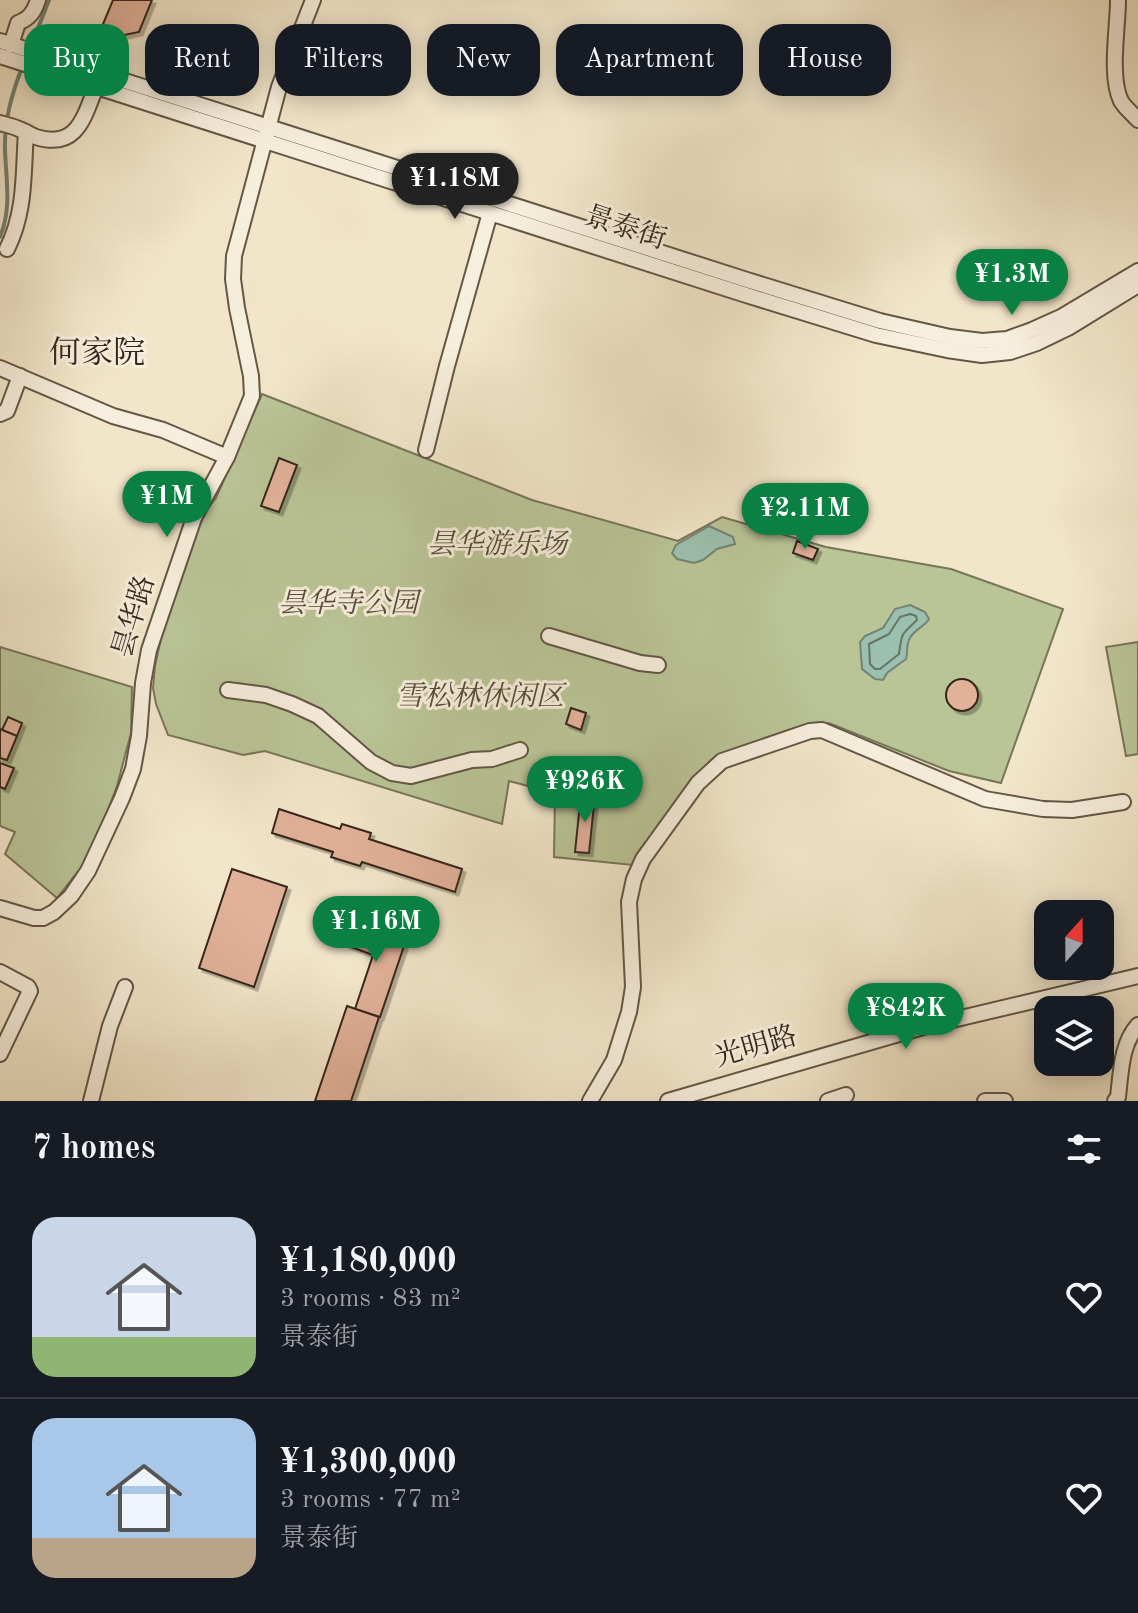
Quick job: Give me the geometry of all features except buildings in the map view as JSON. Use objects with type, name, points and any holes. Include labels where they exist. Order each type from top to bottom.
[{"type":"street","points":[[8,50],[18,23],[35,10],[38,0]]},
{"type":"street","name":"昙华路","points":[[0,908],[43,918],[71,896],[88,871],[133,769],[149,650],[194,518],[227,457],[252,396],[233,279],[234,256],[279,87],[313,0]]},
{"type":"street","points":[[1118,0],[1117,85],[1121,101],[1138,120]]},
{"type":"street","name":"景泰街","points":[[129,90],[865,317],[950,337],[982,341],[1007,339],[1061,317],[1138,271]]},
{"type":"street","points":[[0,123],[55,141],[70,136],[82,123],[92,96]]},
{"type":"street","name":"景泰街","points":[[129,96],[267,134],[490,213],[876,335],[947,350],[982,355],[1010,352],[1037,343],[1068,328],[1138,285]]},
{"type":"street","points":[[7,249],[21,213],[22,130]]},
{"type":"street","points":[[426,450],[490,213]]},
{"type":"street","points":[[0,368],[113,416],[163,430],[227,457]]},
{"type":"street","points":[[0,414],[7,411],[20,376]]},
{"type":"street","points":[[549,636],[640,663],[658,665]]},
{"type":"street","points":[[228,690],[266,695],[318,716],[371,762],[392,773],[411,776],[520,750]]},
{"type":"street","points":[[590,1101],[614,1060],[629,1012],[633,987],[629,902],[634,879],[643,859],[698,783],[722,761],[810,731],[822,730],[985,799],[1043,809],[1072,810],[1123,802]]},
{"type":"street","points":[[0,972],[30,991],[0,1054]]},
{"type":"street","name":"光明路","points":[[668,1101],[923,1027],[1138,976]]},
{"type":"street","points":[[91,1101],[110,1026],[125,987]]},
{"type":"street","points":[[1115,1101],[1124,1049],[1138,1025]]},
{"type":"street","points":[[828,1101],[846,1095]]},
{"type":"street","points":[[985,1101],[1005,1101]]},
{"type":"green space","name":"昙华寺公园","points":[[262,394],[532,500],[678,541],[722,517],[826,547],[951,569],[1063,609],[1001,783],[949,771],[829,723],[711,760],[638,852],[633,865],[554,857],[555,793],[509,781],[502,824],[265,751],[243,755],[168,735],[153,688],[164,625],[201,516],[216,498]]},
{"type":"green space","points":[[1138,642],[1138,754],[1126,756],[1106,647]]},
{"type":"green space","points":[[0,647],[132,687],[131,733],[117,786],[90,856],[57,898],[5,854],[15,832],[0,826]]},
{"type":"water","points":[[709,526],[733,537],[735,544],[717,549],[694,563],[677,559],[672,553],[676,545]]},
{"type":"water","points":[[910,605],[925,612],[929,619],[910,638],[906,659],[887,673],[883,680],[875,679],[862,669],[860,642],[865,636],[883,628],[895,609]]},
{"type":"waterway","points":[[40,24],[49,0]]},
{"type":"waterway","points":[[0,237],[7,205],[7,117],[23,65]]},
{"type":"district","name":"何家院","points":[[97,355]]},
{"type":"park label","name":"昙华游乐场","points":[[497,546]]},
{"type":"park label","name":"雪松林休闲区","points":[[480,698]]}]
